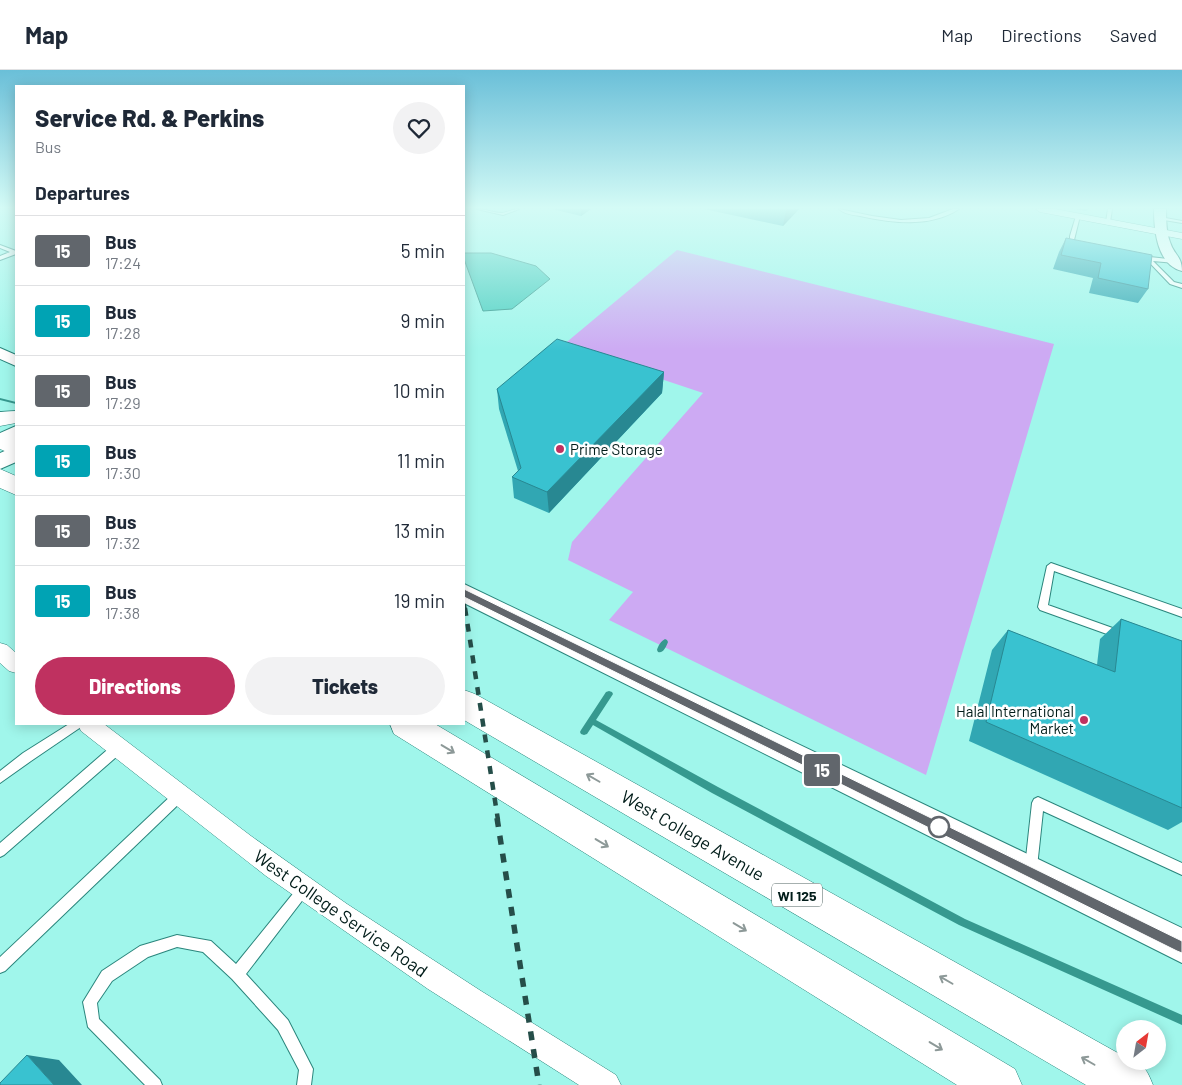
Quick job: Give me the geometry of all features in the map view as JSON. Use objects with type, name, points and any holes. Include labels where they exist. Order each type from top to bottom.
[{"type":"main road","points":[[6,442],[15,420]]},
{"type":"main road","points":[[0,477],[15,486]]},
{"type":"main road","points":[[0,493],[15,492]]},
{"type":"main road","name":"West College Avenue","points":[[465,705],[1130,1085]]},
{"type":"main road","points":[[408,725],[999,1085]]},
{"type":"street","points":[[0,352],[15,360]]},
{"type":"street","points":[[465,592],[1182,946]]},
{"type":"street","points":[[0,651],[15,664]]},
{"type":"street","name":"West College Service Road","points":[[89,725],[179,796],[305,889],[456,992],[606,1085]]},
{"type":"lane","points":[[1139,258],[1179,264]]},
{"type":"lane","points":[[1148,258],[1172,282],[1182,286]]},
{"type":"lane","points":[[1126,637],[1043,607],[1051,566],[1182,613]]},
{"type":"lane","points":[[0,778],[27,757],[75,725]]},
{"type":"lane","points":[[0,851],[118,748]]},
{"type":"lane","points":[[0,966],[179,796]]},
{"type":"lane","points":[[1030,872],[1038,803],[1182,869]]},
{"type":"lane","points":[[237,974],[305,889]]},
{"type":"lane","points":[[155,1085],[93,1022],[90,1002],[107,976],[145,952],[177,941],[206,946],[237,974],[283,1025],[306,1069],[304,1085]]},
{"type":"shaded area","points":[[465,256],[503,256],[536,266],[550,279],[512,309],[483,311],[465,262]]},
{"type":"shaded area","points":[[669,256],[703,256],[1054,344],[926,775],[609,620],[633,592],[568,560],[572,542],[703,393],[562,346]]},
{"type":"building","points":[[1068,256],[1152,256],[1148,289],[1098,278],[1101,263]]},
{"type":"building","name":"Prime Storage","points":[[557,339],[664,372],[547,492],[512,477],[521,468],[497,389]]},
{"type":"building","points":[[1121,619],[1182,641],[1182,808],[986,722],[1008,630],[1115,672]]},
{"type":"building","points":[[27,1055],[54,1085],[0,1085],[0,1083]]},
{"type":"waterway","points":[[0,399],[15,403]]},
{"type":"waterway","points":[[660,650],[665,642]]},
{"type":"waterway","points":[[584,732],[609,694]]},
{"type":"waterway","points":[[592,721],[715,790],[962,922],[1182,1020]]},
{"type":"railway","points":[[465,608],[498,820]]},
{"type":"railway","points":[[497,818],[539,1085]]},
{"type":"bus line","name":"15","points":[[465,594],[1182,946]]},
{"type":"place","name":"Prime Storage","points":[[560,449]]},
{"type":"place","name":"Halal International Market","points":[[1084,720]]}]
